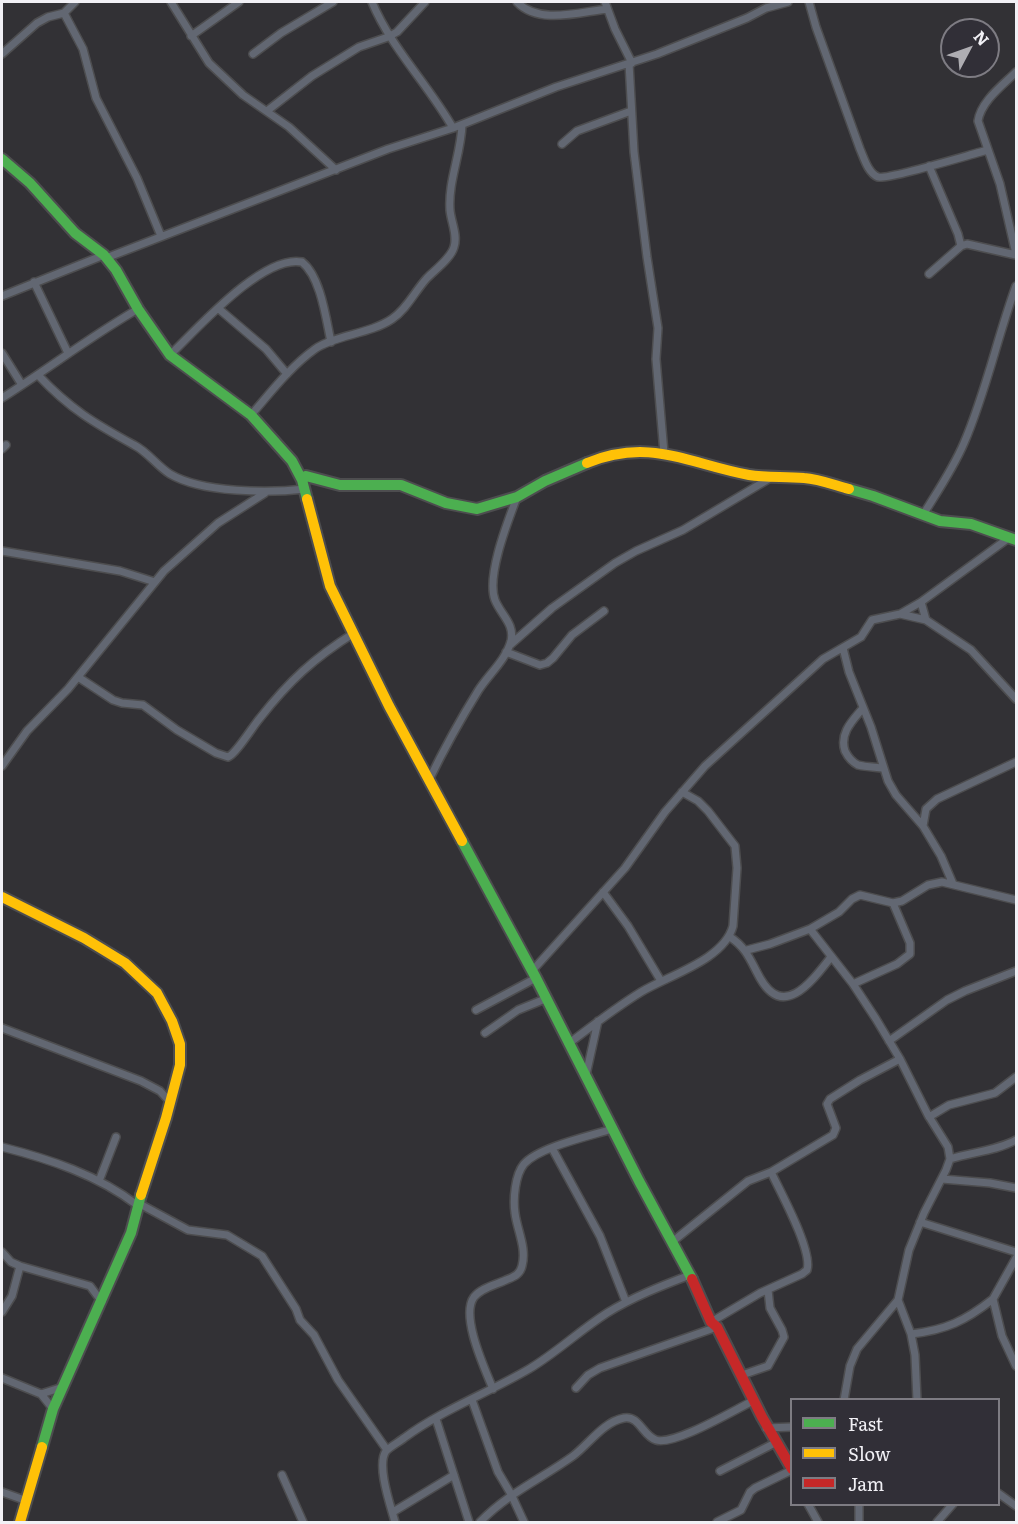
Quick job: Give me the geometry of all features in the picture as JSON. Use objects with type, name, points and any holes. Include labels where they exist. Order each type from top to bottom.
[{"type":"street","points":[[2,54],[38,23],[48,17],[64,13],[75,2]]},
{"type":"street","points":[[171,2],[209,63],[229,83],[313,147],[336,170]]},
{"type":"street","points":[[191,36],[239,2]]},
{"type":"street","points":[[253,54],[281,33],[333,2]]},
{"type":"street","points":[[372,2],[388,37],[438,103],[453,128]]},
{"type":"street","points":[[267,111],[312,76],[359,47],[388,37],[403,26],[425,2]]},
{"type":"street","points":[[517,2],[523,8],[541,15],[606,5],[631,63],[631,111],[647,257],[658,328],[657,359],[664,453]]},
{"type":"street","points":[[2,296],[388,149],[462,125],[597,72],[631,63],[747,18],[766,8],[788,2]]},
{"type":"street","points":[[809,2],[860,149],[872,173],[881,178],[988,150]]},
{"type":"street","points":[[64,13],[82,49],[96,98],[137,178],[161,236]]},
{"type":"street","points":[[929,274],[967,243],[1017,254],[1000,184],[978,121],[979,112],[984,105],[1017,72]]},
{"type":"street","points":[[562,144],[577,131],[631,111]]},
{"type":"street","points":[[251,415],[287,374],[315,350],[391,320],[451,253],[455,240],[449,194],[459,153],[462,125]]},
{"type":"street","points":[[2,159],[30,183],[75,233],[105,256],[170,355],[251,415],[292,461],[304,484],[330,586],[429,780],[534,974],[585,1077],[742,1375],[766,1428],[790,1466]]},
{"type":"street","points":[[929,165],[961,246]]},
{"type":"street","points":[[170,355],[252,279],[280,263],[302,261],[312,272],[317,285],[331,342]]},
{"type":"street","points":[[34,282],[68,353]]},
{"type":"street","points":[[923,515],[964,445],[988,380],[994,351],[1017,286]]},
{"type":"street","points":[[2,399],[107,327],[138,309]]},
{"type":"street","points":[[219,309],[266,348],[287,374]]},
{"type":"street","points":[[2,353],[22,385]]},
{"type":"street","points":[[38,375],[74,409],[105,430],[139,448],[169,473],[201,484],[265,493]]},
{"type":"street","points":[[304,484],[306,476],[340,485],[401,485],[446,503],[477,509],[517,498],[545,481],[600,458],[648,451],[664,453],[731,471],[773,477],[807,478],[873,496],[940,521],[971,524],[1013,539]]},
{"type":"street","points":[[429,780],[448,741],[479,689],[510,645],[552,608],[615,563],[683,530],[773,477]]},
{"type":"street","points":[[3,762],[27,731],[78,677],[164,571],[211,529],[265,493],[304,484]]},
{"type":"street","points":[[510,645],[512,633],[495,600],[493,585],[505,529],[517,498]]},
{"type":"street","points":[[476,1010],[534,974],[636,854],[682,792],[705,766],[767,708],[823,659],[861,637],[874,618],[900,614],[1013,539]]},
{"type":"street","points":[[2,551],[120,572],[155,582]]},
{"type":"street","points":[[921,602],[926,620]]},
{"type":"street","points":[[506,652],[540,665],[547,663],[572,635],[604,611]]},
{"type":"street","points":[[900,614],[926,620],[971,650],[1017,699]]},
{"type":"street","points":[[78,677],[113,700],[143,705],[177,730],[216,753],[228,757],[234,754],[265,711],[308,665],[354,633]]},
{"type":"street","points":[[843,648],[849,672],[883,768],[896,795],[923,826],[941,856],[953,884]]},
{"type":"street","points":[[863,708],[850,723],[843,736],[844,746],[848,757],[853,762],[883,768]]},
{"type":"street","points":[[923,826],[926,809],[937,798],[1017,762]]},
{"type":"street","points":[[568,1044],[598,1021],[661,981],[700,961],[730,937],[733,926],[737,853],[730,839],[708,811],[698,801],[682,792]]},
{"type":"street","points":[[747,950],[810,929],[839,912],[852,899],[860,895],[893,903],[902,901],[928,885],[942,882],[1017,900]]},
{"type":"street","points":[[603,892],[628,926],[661,981]]},
{"type":"street","points":[[2,897],[122,961],[158,995],[175,1027],[181,1052],[179,1072],[131,1233],[53,1409],[20,1522]]},
{"type":"street","points":[[853,984],[897,964],[910,954],[910,943],[893,903]]},
{"type":"street","points":[[810,929],[853,984],[900,1059],[929,1116],[943,1137],[950,1159],[909,1250],[898,1300],[857,1349],[850,1366],[844,1398]]},
{"type":"street","points":[[730,937],[747,950],[768,989],[780,998],[801,991],[831,957]]},
{"type":"street","points":[[889,1041],[947,1000],[984,982],[1017,970]]},
{"type":"street","points":[[485,1033],[518,1010],[545,999]]},
{"type":"street","points":[[585,1077],[598,1021]]},
{"type":"street","points":[[2,1028],[141,1081],[160,1091],[170,1102]]},
{"type":"street","points":[[672,1242],[733,1191],[748,1181],[771,1172],[836,1132],[827,1104],[830,1099],[900,1059]]},
{"type":"street","points":[[929,1116],[949,1105],[995,1093],[1017,1077]]},
{"type":"street","points":[[493,1389],[471,1325],[471,1304],[480,1291],[520,1272],[523,1257],[515,1212],[516,1185],[522,1166],[539,1153],[612,1129]]},
{"type":"street","points":[[99,1181],[116,1137]]},
{"type":"street","points":[[950,1159],[995,1149],[1017,1140]]},
{"type":"street","points":[[2,1147],[75,1170],[116,1188],[138,1204],[188,1230],[227,1235],[262,1256],[300,1320],[314,1335],[338,1380],[387,1450]]},
{"type":"street","points":[[552,1148],[600,1236],[626,1302]]},
{"type":"street","points":[[576,1388],[588,1375],[600,1368],[714,1324],[768,1290],[804,1273],[809,1266],[798,1230],[771,1172]]},
{"type":"street","points":[[942,1179],[1017,1188]]},
{"type":"street","points":[[920,1222],[1017,1252]]},
{"type":"street","points":[[2,1252],[11,1262],[20,1266],[90,1287],[102,1302]]},
{"type":"street","points":[[911,1334],[954,1325],[993,1299],[1017,1258]]},
{"type":"street","points":[[2,1312],[12,1296],[20,1266]]},
{"type":"street","points":[[395,1522],[384,1480],[383,1458],[387,1450],[415,1430],[547,1358],[567,1341],[626,1302],[645,1292],[690,1275]]},
{"type":"street","points":[[742,1375],[768,1366],[784,1337],[770,1308],[768,1290]]},
{"type":"street","points":[[993,1299],[1002,1336],[1014,1352],[1017,1366]]},
{"type":"street","points":[[898,1300],[911,1334],[915,1355],[917,1398]]},
{"type":"street","points":[[2,1378],[41,1394],[53,1409]]},
{"type":"street","points":[[41,1394],[63,1387]]},
{"type":"street","points":[[472,1400],[498,1472],[524,1522]]},
{"type":"street","points":[[480,1522],[511,1494],[542,1477],[618,1420],[633,1419],[650,1437],[664,1441],[698,1429],[753,1401]]},
{"type":"street","points":[[436,1419],[469,1522]]},
{"type":"street","points":[[766,1428],[790,1427]]},
{"type":"street","points":[[720,1471],[775,1443]]},
{"type":"street","points":[[717,1522],[741,1510],[750,1492],[755,1488],[790,1470]]},
{"type":"street","points":[[282,1475],[303,1522]]},
{"type":"street","points":[[393,1512],[454,1475]]},
{"type":"street","points":[[2,1492],[27,1501]]},
{"type":"street","points":[[1000,1494],[1017,1506]]},
{"type":"street","points":[[809,1506],[818,1522]]},
{"type":"street","points":[[859,1522],[860,1506]]},
{"type":"street","points":[[938,1522],[951,1506]]},
{"type":"traffic: fast","points":[[2,159],[30,183],[75,233],[104,255],[170,355],[251,415],[292,461],[302,480],[307,499]]},
{"type":"traffic: fast","points":[[302,480],[306,476],[340,485],[401,485],[446,503],[477,509],[517,497],[545,481],[587,463]]},
{"type":"traffic: fast","points":[[849,489],[940,521],[971,524],[1016,540]]},
{"type":"traffic: fast","points":[[462,841],[536,978],[639,1181],[692,1279]]},
{"type":"traffic: fast","points":[[42,1447],[53,1409],[131,1233],[141,1195]]},
{"type":"traffic: slow","points":[[587,463],[630,452],[650,452],[749,475],[797,477],[849,489]]},
{"type":"traffic: slow","points":[[307,499],[330,586],[389,706],[462,841]]},
{"type":"traffic: slow","points":[[2,897],[84,938],[125,963],[157,993],[172,1021],[180,1044],[180,1065],[166,1118],[141,1195]]},
{"type":"traffic: slow","points":[[20,1522],[42,1447]]},
{"type":"traffic: jam","points":[[692,1279],[711,1322],[717,1327],[762,1417],[790,1466]]}]
